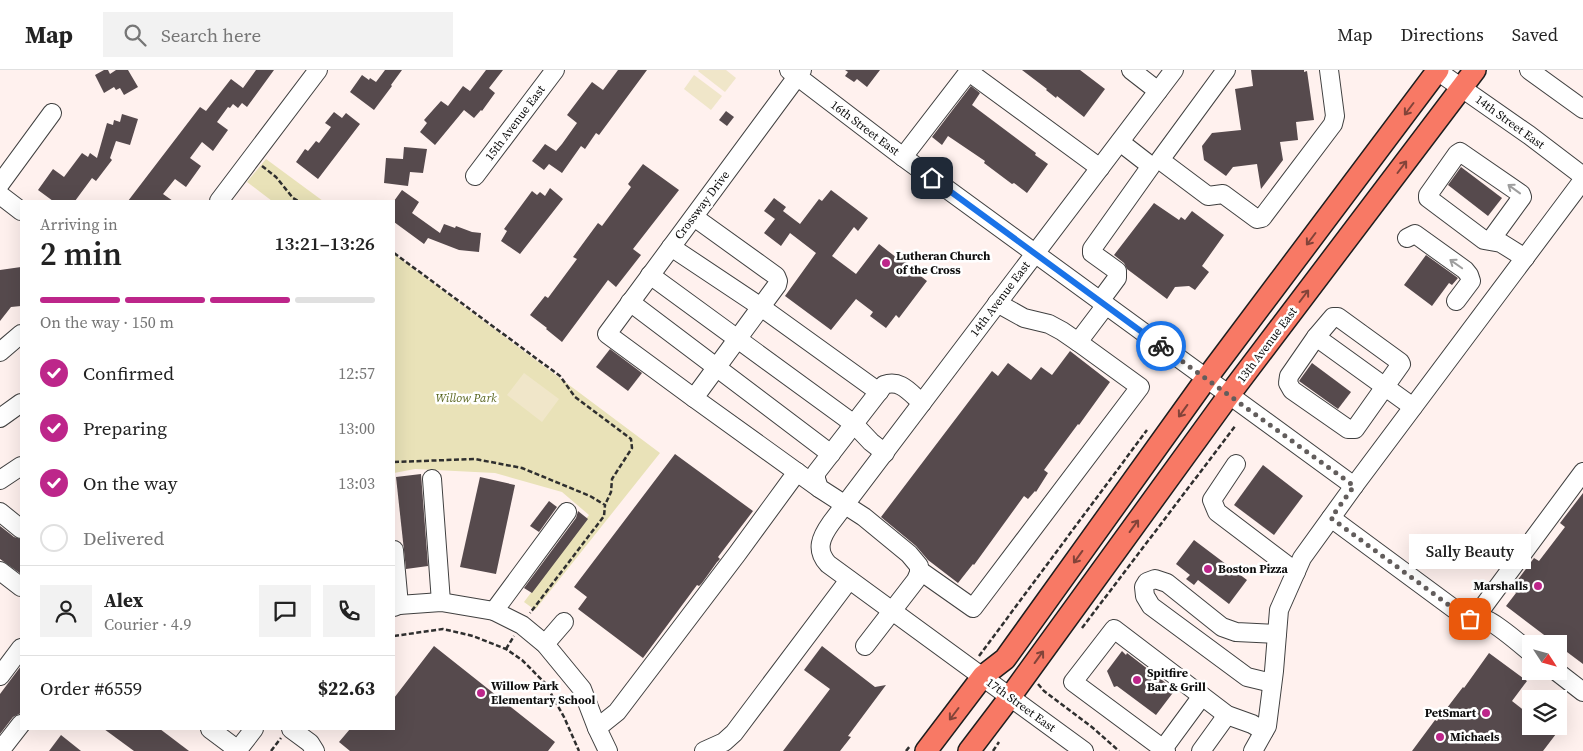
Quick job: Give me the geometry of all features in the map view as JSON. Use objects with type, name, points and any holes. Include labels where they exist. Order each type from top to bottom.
[{"type":"main road","points":[[926,751],[983,676],[1005,659],[1206,379],[1438,70]]},
{"type":"main road","name":"13th Avenue East","points":[[969,751],[1228,395],[1475,70]]},
{"type":"street","points":[[222,200],[318,70]]},
{"type":"street","name":"15th Avenue East","points":[[475,176],[555,70]]},
{"type":"street","points":[[1131,70],[1158,91]]},
{"type":"street","name":"14th Avenue East","points":[[892,610],[849,580],[824,559],[820,546],[825,531],[1174,70]]},
{"type":"street","points":[[1078,342],[1103,303],[1118,274],[1117,271],[1092,253],[1092,249],[1226,70]]},
{"type":"street","points":[[1120,142],[1208,196],[1223,194],[1256,220],[1262,218],[1333,124],[1335,116],[1329,70]]},
{"type":"street","name":"14th Street East","points":[[1438,70],[1583,176]]},
{"type":"street","points":[[1529,70],[1583,109]]},
{"type":"street","points":[[903,157],[969,71],[1100,168]]},
{"type":"street","name":"16th Street East","points":[[797,72],[903,157],[1354,486]]},
{"type":"street","name":"Crossway Drive","points":[[694,398],[607,334],[694,217],[797,72]]},
{"type":"street","points":[[0,184],[52,113]]},
{"type":"street","points":[[1490,241],[1522,197],[1521,194],[1462,152],[1458,154],[1428,195],[1428,198],[1484,240],[1501,243],[1525,258]]},
{"type":"street","points":[[1253,751],[1267,726],[1280,610],[1302,558],[1583,180]]},
{"type":"street","points":[[694,217],[776,276],[778,281],[777,286],[694,398],[819,488],[864,517],[909,554],[916,561],[920,570],[974,608],[1140,387],[1062,331],[1049,324],[1024,318],[997,303]]},
{"type":"street","points":[[1407,238],[1415,234],[1465,270],[1469,275],[1471,281],[1456,301]]},
{"type":"street","points":[[671,247],[761,307],[878,392]]},
{"type":"street","points":[[650,275],[854,424],[884,453]]},
{"type":"street","points":[[630,302],[831,454]]},
{"type":"street","points":[[1333,317],[1338,317],[1400,362],[1400,366],[1384,387],[1355,429],[1348,430],[1292,390],[1288,383],[1289,376],[1316,337],[1333,317]]},
{"type":"street","points":[[0,352],[20,335]]},
{"type":"street","points":[[1316,337],[1413,408]]},
{"type":"street","points":[[819,488],[816,473],[884,385],[891,383],[899,384],[922,403]]},
{"type":"street","points":[[0,418],[20,404]]},
{"type":"street","points":[[1236,464],[1212,500],[1217,512],[1296,572]]},
{"type":"street","points":[[0,480],[20,467]]},
{"type":"street","points":[[597,728],[617,712],[797,472]]},
{"type":"street","points":[[1479,618],[1480,611],[1583,472]]},
{"type":"street","points":[[432,479],[441,602]]},
{"type":"street","points":[[0,512],[20,528]]},
{"type":"street","points":[[494,611],[568,512]]},
{"type":"street","points":[[1331,518],[1465,617],[1488,621],[1522,646]]},
{"type":"street","points":[[865,646],[916,580],[920,570]]},
{"type":"street","points":[[0,571],[20,587]]},
{"type":"street","points":[[395,578],[396,606],[441,602],[494,611],[522,624],[545,644],[582,689],[608,751]]},
{"type":"street","points":[[1272,683],[1246,677],[1151,606],[1145,596],[1144,587],[1147,582],[1155,578],[1167,584],[1222,627],[1236,632],[1277,634]]},
{"type":"street","points":[[704,751],[724,742],[734,733],[849,580]]},
{"type":"street","name":"17th Street East","points":[[892,610],[1084,751]]},
{"type":"street","points":[[545,644],[564,622]]},
{"type":"street","points":[[1202,696],[1164,750],[1074,682],[1114,629],[1228,715],[1252,724],[1264,731]]},
{"type":"street","points":[[0,676],[20,649]]},
{"type":"street","points":[[1568,680],[1583,692]]},
{"type":"street","points":[[1201,751],[1228,715]]},
{"type":"street","points":[[0,751],[20,725]]},
{"type":"street","points":[[211,730],[238,750],[253,730]]},
{"type":"street","points":[[288,731],[310,743],[315,751]]},
{"type":"path","points":[[256,153],[296,200]]},
{"type":"path","points":[[395,254],[560,376],[575,397],[631,439],[632,448],[612,479],[611,492],[605,505],[604,516],[527,616]]},
{"type":"path","points":[[1081,630],[1236,426]]},
{"type":"path","points":[[395,462],[475,459],[522,468],[590,496],[605,505]]},
{"type":"path","points":[[395,636],[443,629],[472,636],[506,649],[522,660],[545,683],[564,716],[579,751]]},
{"type":"path","points":[[506,649],[514,637]]},
{"type":"path","points":[[1042,681],[1039,685],[1044,691],[1093,728],[1119,751]]},
{"type":"path","points":[[271,751],[288,731]]},
{"type":"green space","points":[[266,159],[322,200],[271,200],[247,182]]},
{"type":"green space","name":"Willow Park","points":[[395,255],[660,453],[535,610],[524,602],[589,515],[562,492],[495,473],[415,469],[395,473]]},
{"type":"shaded area","points":[[699,70],[726,70],[736,78],[725,92]]},
{"type":"shaded area","points":[[694,75],[722,96],[711,110],[684,89]]},
{"type":"shaded area","points":[[524,373],[559,399],[542,422],[507,395]]},
{"type":"building","points":[[108,70],[110,74],[116,70],[128,70],[138,87],[124,95],[120,88],[116,90],[114,87],[104,93],[95,75]]},
{"type":"building","points":[[256,70],[274,70],[247,107],[242,103],[238,108],[233,104],[230,108],[228,107],[217,122],[228,130],[213,151],[202,142],[190,158],[201,166],[186,187],[175,179],[163,194],[172,200],[129,200],[200,107],[206,111],[231,79],[243,88]]},
{"type":"building","points":[[385,70],[402,70],[374,110],[350,92],[362,75],[376,82]]},
{"type":"building","points":[[486,70],[503,70],[489,88],[495,93],[482,111],[474,118],[464,110],[435,145],[420,132],[427,123],[424,120],[441,101],[448,106],[463,86],[470,91]]},
{"type":"building","points":[[618,70],[647,70],[599,135],[596,133],[585,149],[581,146],[562,173],[549,164],[544,170],[532,161],[545,144],[556,151],[562,144],[577,123],[567,115],[592,82],[603,90]]},
{"type":"building","points":[[845,70],[880,70],[867,87],[857,79],[854,82],[845,76],[848,72]]},
{"type":"building","points":[[1022,70],[1080,70],[1105,89],[1084,117],[1057,96],[1056,98]]},
{"type":"building","points":[[1251,70],[1307,71],[1314,120],[1296,122],[1298,140],[1280,142],[1283,160],[1261,189],[1257,164],[1233,167],[1226,176],[1204,160],[1202,146],[1212,133],[1241,130],[1235,89],[1253,86]]},
{"type":"building","points":[[971,86],[980,93],[972,105],[1048,164],[1027,193],[948,136],[942,145],[932,137]]},
{"type":"building","points":[[726,111],[734,117],[727,126],[719,120]]},
{"type":"building","points":[[334,112],[342,118],[346,113],[360,124],[318,179],[296,162],[305,149],[308,151],[316,141],[319,143],[331,127],[325,123]]},
{"type":"building","points":[[122,114],[138,119],[130,145],[116,141],[110,158],[112,160],[96,181],[92,178],[76,200],[52,200],[38,190],[53,169],[64,177],[82,153],[88,157],[90,153],[97,158],[107,123],[113,125],[114,120],[120,122]]},
{"type":"building","points":[[404,147],[427,149],[423,173],[410,172],[408,186],[384,183],[386,158],[403,159]]},
{"type":"building","points":[[643,164],[679,190],[633,249],[641,255],[616,287],[608,280],[562,342],[530,315],[545,296],[548,298],[577,259],[573,257],[598,223],[602,226],[631,187],[628,184]]},
{"type":"building","points":[[1461,167],[1502,198],[1488,216],[1448,185]]},
{"type":"building","points":[[550,188],[563,199],[520,254],[501,241],[507,231],[504,229],[532,191],[537,195],[540,192],[545,196]]},
{"type":"building","points":[[402,190],[419,202],[412,213],[440,233],[444,224],[481,233],[479,252],[459,250],[428,238],[424,244],[395,223],[395,200]]},
{"type":"building","name":"Lutheran Church of the Cross","points":[[831,190],[868,218],[858,231],[854,227],[832,256],[856,274],[879,244],[897,258],[905,260],[909,267],[927,281],[899,318],[896,315],[886,328],[870,316],[873,312],[856,299],[831,330],[785,296],[816,253],[790,233],[781,246],[764,233],[775,219],[764,211],[774,198],[786,207],[783,211],[800,224],[819,199],[822,201]]},
{"type":"building","points":[[1154,203],[1179,220],[1181,217],[1185,220],[1192,211],[1224,235],[1202,266],[1209,272],[1195,290],[1189,286],[1175,287],[1167,299],[1127,269],[1124,263],[1114,255]]},
{"type":"building","points":[[1426,255],[1458,278],[1452,285],[1449,283],[1432,306],[1404,285]]},
{"type":"building","points":[[20,267],[20,306],[11,307],[0,321],[0,270]]},
{"type":"building","points":[[610,349],[642,373],[628,391],[596,367]]},
{"type":"building","points":[[1070,351],[1110,382],[1044,470],[1048,473],[1036,492],[1028,499],[1024,496],[974,565],[958,583],[928,560],[916,546],[881,517],[992,371],[998,376],[1008,363],[1031,380],[1041,367],[1052,375]]},
{"type":"building","points":[[1312,363],[1351,392],[1338,409],[1299,381]]},
{"type":"building","points":[[675,454],[753,511],[718,557],[720,559],[702,583],[699,586],[697,585],[643,658],[578,609],[587,597],[574,587]]},
{"type":"building","points":[[1263,465],[1303,496],[1274,535],[1234,505]]},
{"type":"building","points":[[421,474],[428,566],[406,569],[396,477]]},
{"type":"building","points":[[480,477],[515,485],[496,574],[460,567]]},
{"type":"building","points":[[1583,493],[1583,664],[1568,653],[1568,635],[1544,635],[1506,606],[1516,593],[1511,589],[1534,558],[1539,561],[1565,527],[1560,523]]},
{"type":"building","points":[[549,501],[557,507],[539,532],[530,526]]},
{"type":"building","points":[[578,511],[588,519],[532,593],[524,588],[576,518]]},
{"type":"building","points":[[0,526],[14,537],[20,539],[20,573],[0,559]]},
{"type":"building","name":"Boston Pizza","points":[[1194,540],[1247,580],[1229,604],[1198,580],[1194,585],[1186,579],[1190,575],[1176,564]]},
{"type":"building","points":[[434,646],[555,742],[548,751],[350,751],[339,742],[349,730],[395,730],[395,697]]},
{"type":"building","points":[[822,646],[875,687],[886,685],[848,736],[851,737],[840,751],[783,751],[830,689],[804,670]]},
{"type":"building","name":"Spitfire Bar & Grill","points":[[1122,651],[1175,690],[1156,715],[1117,686],[1114,687],[1107,671]]},
{"type":"building","name":"PetSmart","points":[[1489,653],[1522,677],[1522,680],[1527,681],[1512,701],[1522,709],[1522,735],[1555,735],[1543,751],[1412,751],[1435,720],[1437,721]]},
{"type":"building","points":[[20,667],[20,714],[13,717],[0,734],[0,694]]},
{"type":"building","points":[[105,730],[161,730],[189,751],[134,751]]},
{"type":"building","points":[[61,735],[81,751],[49,751]]},
{"type":"way so far","points":[[1161,346],[1354,486],[1331,518],[1470,619]]},
{"type":"place","name":"Lutheran Church of the Cross","points":[[886,263]]},
{"type":"place","name":"Boston Pizza","points":[[1208,569]]},
{"type":"place","name":"Marshalls","points":[[1538,586]]},
{"type":"place","name":"Sally Beauty","points":[[1470,619]]},
{"type":"place","name":"Spitfire Bar & Grill","points":[[1137,680]]},
{"type":"place","name":"Willow Park Elementary School","points":[[481,693]]},
{"type":"place","name":"PetSmart","points":[[1486,713]]},
{"type":"place","name":"Michaels","points":[[1440,737]]},
{"type":"route","points":[[932,178],[1161,346]]}]
